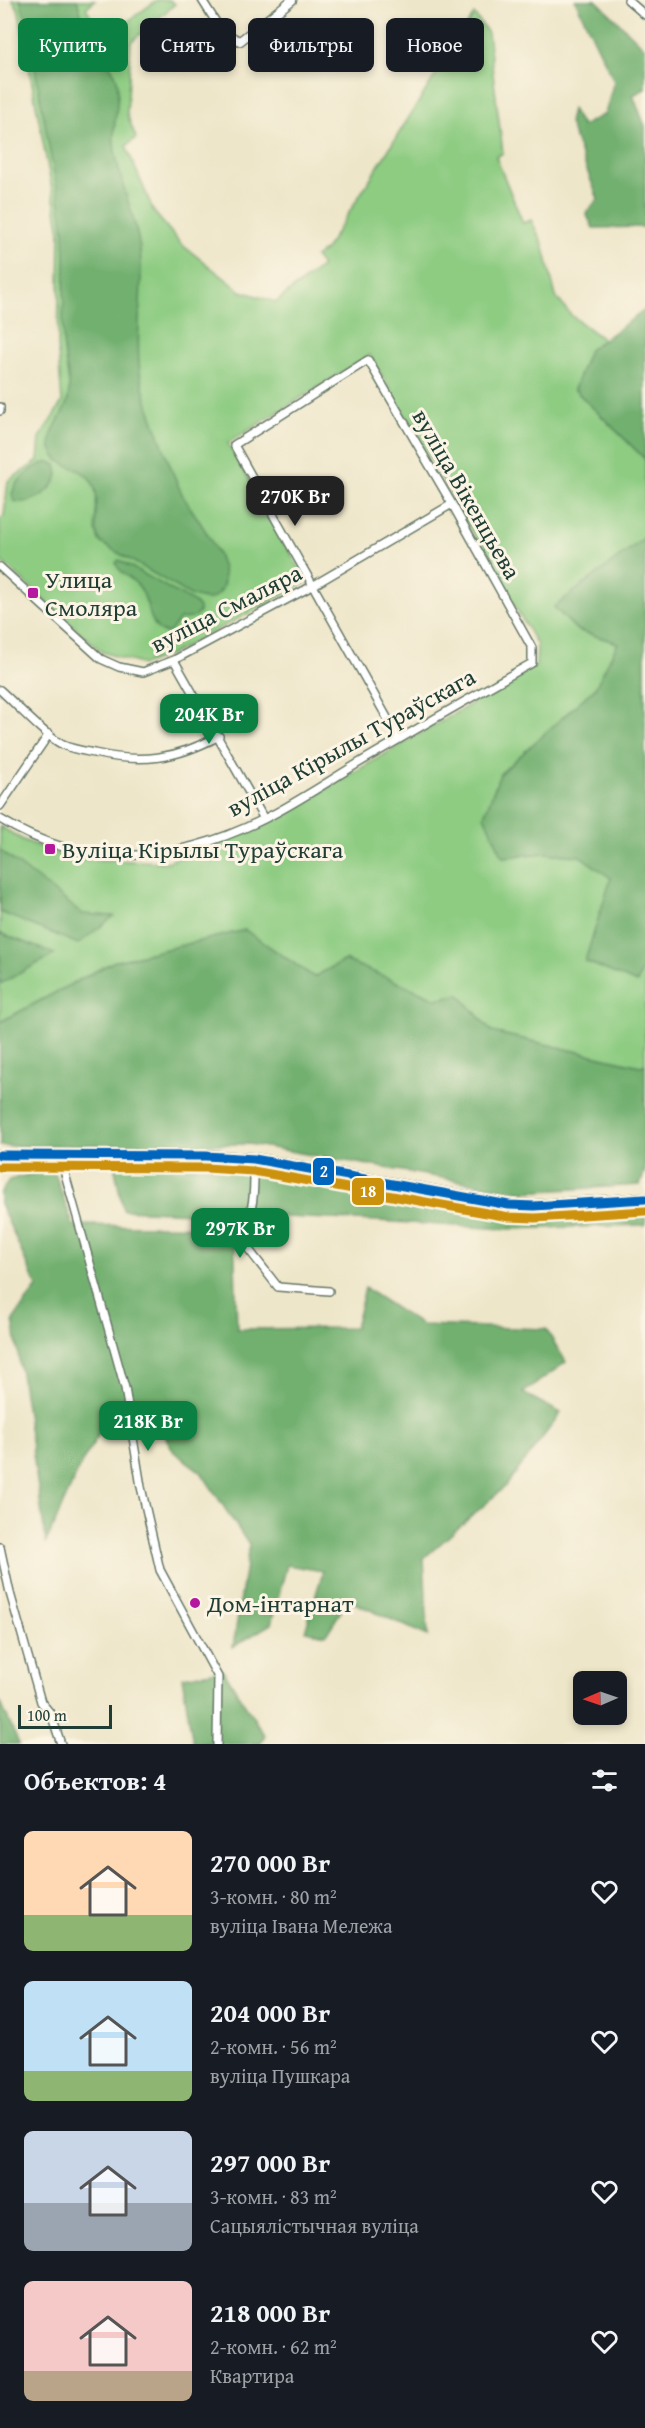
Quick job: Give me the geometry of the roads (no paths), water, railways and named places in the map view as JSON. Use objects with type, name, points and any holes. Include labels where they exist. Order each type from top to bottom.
[{"type":"main road","points":[[0,1155],[206,1156],[254,1159],[509,1205],[534,1206],[645,1199]]},
{"type":"street","points":[[202,0],[221,30],[240,40],[292,0]]},
{"type":"street","points":[[628,0],[645,15]]},
{"type":"street","name":"вуліца Вікенцьева","points":[[314,585],[234,445],[368,360],[532,648]]},
{"type":"street","name":"вуліца Смаляра","points":[[0,567],[101,659],[119,667],[143,672],[174,660],[314,585],[452,504]]},
{"type":"street","points":[[314,585],[399,739]]},
{"type":"street","name":"вуліца Кірылы Тураўскага","points":[[0,819],[36,839],[78,852],[124,855],[169,853],[205,843],[264,819],[532,663],[532,648]]},
{"type":"street","points":[[174,660],[264,819]]},
{"type":"street","points":[[0,690],[62,744],[122,759],[157,759],[193,749],[219,736]]},
{"type":"street","points":[[0,806],[49,734]]},
{"type":"street","points":[[60,1156],[125,1388],[141,1487],[160,1570],[218,1677],[217,1744]]},
{"type":"street","points":[[254,1159],[252,1206],[247,1224],[241,1232],[243,1242],[278,1287],[329,1291]]},
{"type":"street","points":[[0,1547],[10,1593],[41,1702],[51,1714],[61,1744]]},
{"type":"place","name":"Улица Смоляра","points":[[33,593]]},
{"type":"place","name":"Вуліца Кірылы Тураўскага","points":[[50,849]]},
{"type":"place","name":"Дом-інтарнат","points":[[195,1603]]}]
